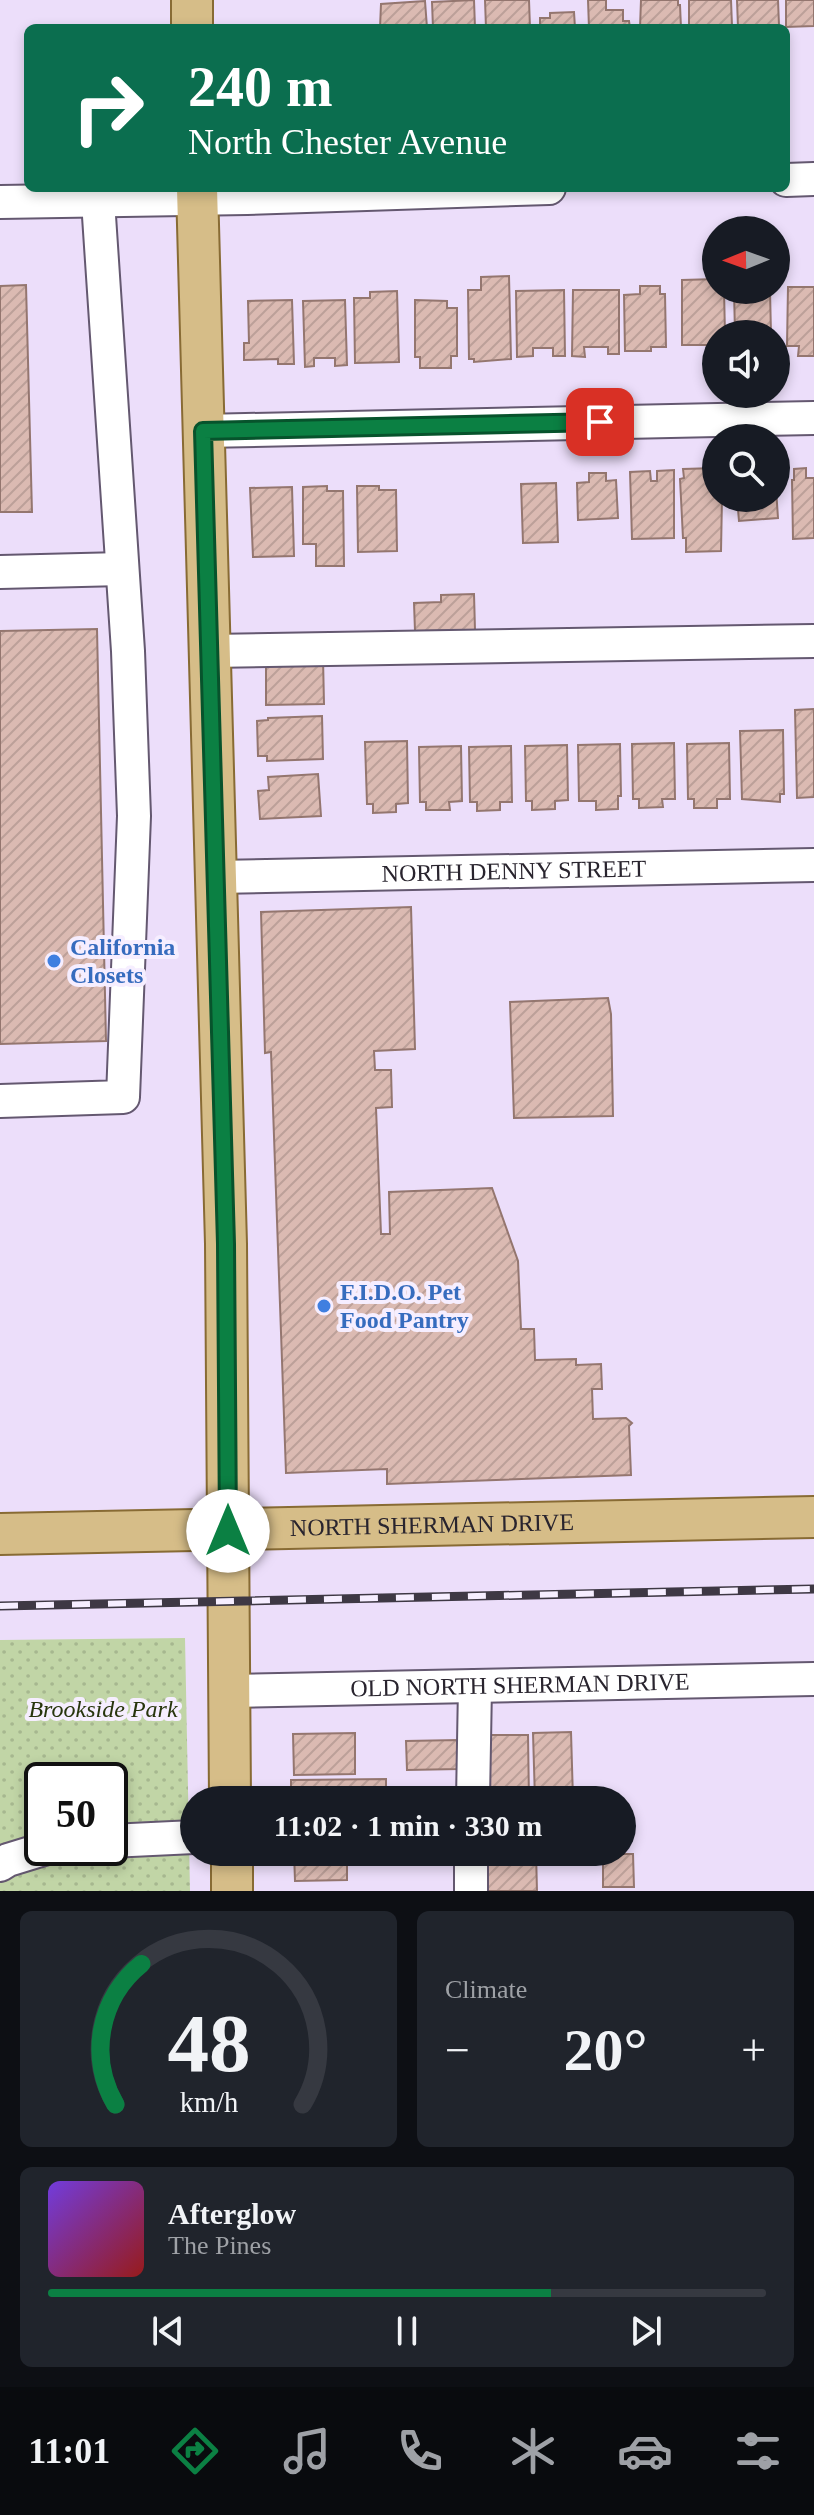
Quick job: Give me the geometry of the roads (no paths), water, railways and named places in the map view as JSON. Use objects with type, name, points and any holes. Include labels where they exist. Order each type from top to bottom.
[{"type":"main road","points":[[192,0],[192,24]]},
{"type":"main road","points":[[197,193],[226,1244],[230,1786]]},
{"type":"main road","name":"NORTH SHERMAN DRIVE","points":[[0,1534],[814,1517]]},
{"type":"main road","points":[[232,1866],[232,1891]]},
{"type":"street","points":[[790,180],[814,179]]},
{"type":"street","points":[[0,202],[98,201],[197,193],[247,198],[428,192]]},
{"type":"street","points":[[0,1101],[123,1097],[134,816],[122,569],[98,201]]},
{"type":"street","points":[[203,431],[814,418]]},
{"type":"street","points":[[0,572],[122,569]]},
{"type":"street","points":[[210,651],[814,641]]},
{"type":"street","name":"NORTH DENNY STREET","points":[[216,877],[814,865]]},
{"type":"street","name":"OLD NORTH SHERMAN DRIVE","points":[[228,1691],[814,1679]]},
{"type":"street","points":[[473,1786],[475,1686]]},
{"type":"street","points":[[128,1840],[180,1838]]},
{"type":"street","points":[[0,1865],[24,1855]]},
{"type":"street","points":[[471,1866],[471,1891]]},
{"type":"railway","points":[[0,1606],[814,1589]]},
{"type":"place","name":"California Closets","points":[[54,961]]},
{"type":"place","name":"F.I.D.O. Pet Food Pantry","points":[[324,1306]]},
{"type":"park label","name":"Brookside Park","points":[[103,1709]]}]
